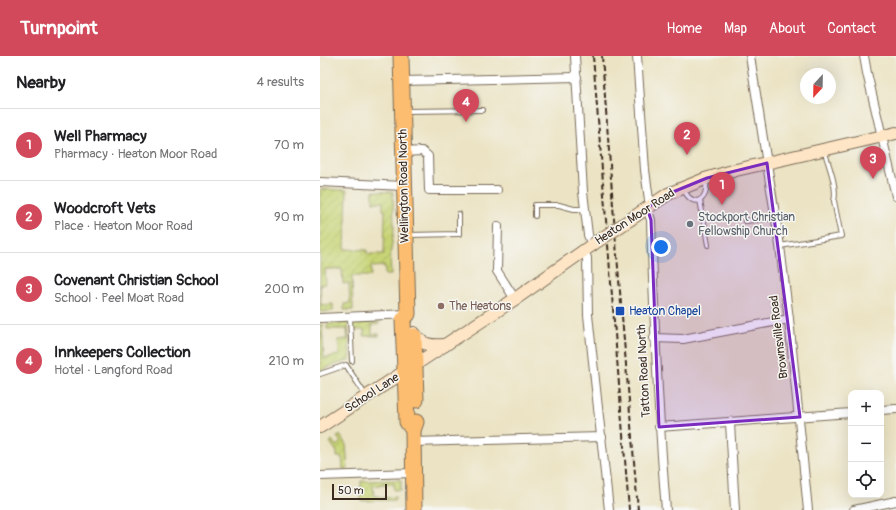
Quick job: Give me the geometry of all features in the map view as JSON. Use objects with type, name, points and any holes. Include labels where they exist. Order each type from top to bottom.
[{"type":"highway","name":"Wellington Road North","points":[[401,56],[408,314],[403,320],[410,369]]},
{"type":"highway","name":"Wellington Road North","points":[[408,314],[413,319],[414,334],[410,369],[407,422],[413,436],[414,510]]},
{"type":"main road","name":"Heaton Moor Road","points":[[410,369],[668,194],[706,179],[896,133]]},
{"type":"main road","points":[[414,334],[417,339],[430,346],[445,345]]},
{"type":"main road","name":"School Lane","points":[[320,427],[410,369]]},
{"type":"street","points":[[575,56],[588,235],[588,315],[609,510]]},
{"type":"street","name":"Tatton Road North","points":[[637,56],[645,170],[651,220],[654,338],[659,427],[666,510]]},
{"type":"street","name":"Brownsville Road","points":[[750,56],[780,246],[800,418],[808,510]]},
{"type":"street","points":[[864,56],[896,196]]},
{"type":"street","points":[[402,81],[577,77]]},
{"type":"street","points":[[403,152],[422,152],[428,156],[430,190],[497,190]]},
{"type":"street","points":[[320,182],[404,186]]},
{"type":"street","points":[[498,226],[497,271],[515,299]]},
{"type":"street","points":[[320,318],[408,314]]},
{"type":"street","points":[[654,338],[683,338],[789,319]]},
{"type":"street","points":[[884,410],[896,409]]},
{"type":"street","points":[[659,427],[800,418],[848,413]]},
{"type":"street","points":[[730,422],[735,510]]},
{"type":"street","points":[[413,436],[602,437]]},
{"type":"street","points":[[320,476],[413,473]]},
{"type":"street","points":[[854,510],[896,501]]},
{"type":"lane","points":[[402,111],[484,110]]},
{"type":"lane","points":[[780,246],[841,236],[834,201],[835,196],[832,179],[824,150]]},
{"type":"lane","points":[[683,187],[686,195],[691,200],[700,200],[704,198],[706,193],[706,179]]},
{"type":"lane","points":[[700,200],[708,245]]},
{"type":"lane","points":[[535,216],[535,205],[559,205],[574,209],[585,209]]},
{"type":"lane","points":[[406,235],[459,234],[459,214]]},
{"type":"lane","points":[[746,221],[775,218]]},
{"type":"lane","points":[[350,317],[352,361]]},
{"type":"lane","points":[[320,374],[346,366],[367,396]]},
{"type":"highlighted area","points":[[767,163],[800,417],[659,427],[651,220],[647,208],[668,194],[707,178]]},
{"type":"green space","points":[[320,189],[347,190],[345,249],[367,250],[367,254],[384,254],[385,210],[383,210],[383,202],[373,202],[373,191],[393,192],[394,230],[390,257],[391,275],[385,275],[385,266],[371,267],[371,276],[352,276],[353,310],[344,310],[344,304],[350,303],[349,283],[343,284],[342,269],[325,269],[326,284],[320,285]]},
{"type":"green space","points":[[320,285],[321,305],[333,304],[333,311],[320,312]]},
{"type":"green space","points":[[348,322],[350,360],[320,370],[320,324],[322,324],[324,358],[339,355],[338,340],[348,339],[347,329],[327,329],[327,324]]},
{"type":"green space","points":[[379,322],[379,324],[372,325],[372,334],[379,334],[379,336],[364,336],[364,330],[353,330],[352,323]]},
{"type":"green space","points":[[340,435],[346,445],[348,469],[343,469],[342,457],[337,457],[337,452],[330,442],[332,440],[336,446],[341,442],[337,437]]},
{"type":"green space","points":[[401,480],[401,490],[394,490],[394,484],[380,484],[373,486],[374,496],[380,496],[380,498],[395,497],[395,500],[361,501],[361,481]]},
{"type":"railway","points":[[593,56],[629,510]]},
{"type":"railway","points":[[602,56],[638,510]]},
{"type":"place","name":"Innkeepers Collection","points":[[466,122]]},
{"type":"place","name":"Woodcroft Vets","points":[[687,155]]},
{"type":"place","name":"Covenant Christian School","points":[[873,179]]},
{"type":"place","name":"Well Pharmacy","points":[[722,205]]},
{"type":"place","name":"Stockport Christian Fellowship Church","points":[[690,224]]},
{"type":"place","name":"The Heatons","points":[[441,306]]},
{"type":"place","name":"Heaton Chapel","points":[[620,311]]}]
